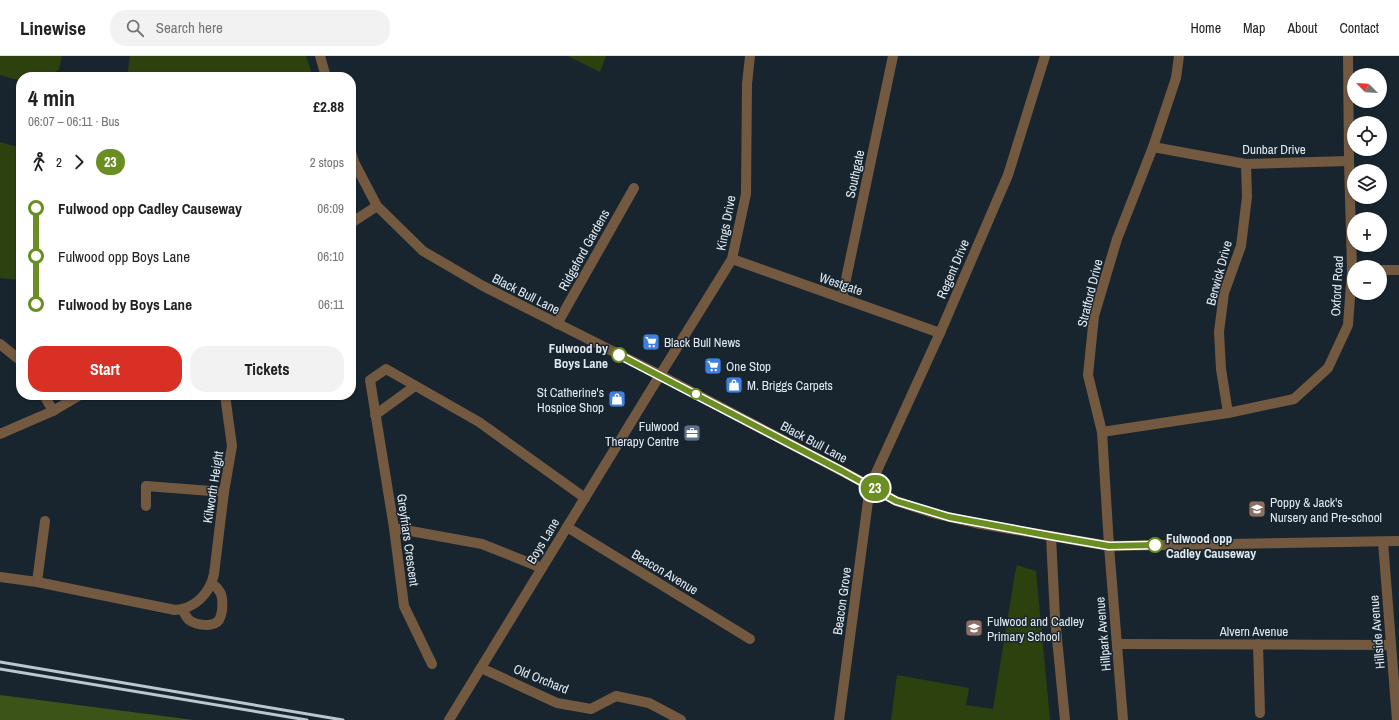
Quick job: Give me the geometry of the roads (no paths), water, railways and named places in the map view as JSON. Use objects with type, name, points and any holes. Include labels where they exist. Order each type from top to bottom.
[{"type":"street","points":[[320,56],[325,72]]},
{"type":"street","name":"Kings Drive","points":[[660,375],[732,259],[746,194],[746,84],[750,56]]},
{"type":"street","name":"Southgate","points":[[842,298],[893,56]]},
{"type":"street","name":"Regent Drive","points":[[870,486],[940,333],[1008,175],[1045,56]]},
{"type":"street","name":"Stratford Drive","points":[[1109,546],[1102,432],[1088,375],[1094,316],[1117,239],[1153,147],[1176,78],[1179,56]]},
{"type":"street","name":"Oxford Road","points":[[1348,56],[1349,161],[1353,260]]},
{"type":"street","name":"Dunbar Drive","points":[[1153,147],[1246,164],[1349,161]]},
{"type":"street","name":"Berwick Drive","points":[[1228,413],[1221,369],[1219,332],[1224,293],[1241,246],[1247,197],[1246,164]]},
{"type":"street","name":"Black Bull Lane","points":[[356,166],[377,206],[423,251],[483,286],[660,375],[896,501],[936,514],[975,523],[1109,546],[1399,541]]},
{"type":"street","name":"Ridgeford Gardens","points":[[557,324],[634,188]]},
{"type":"street","points":[[356,220],[377,206]]},
{"type":"street","name":"Westgate","points":[[732,259],[940,333]]},
{"type":"street","points":[[1387,270],[1399,270]]},
{"type":"street","name":"Oxford Road","points":[[1102,432],[1228,413],[1294,399],[1328,368],[1348,325],[1350,300]]},
{"type":"street","points":[[0,344],[16,357]]},
{"type":"street","name":"Greyfriars Crescent","points":[[432,664],[404,606],[394,528],[370,380],[386,369],[479,422],[585,498]]},
{"type":"street","name":"Boys Lane","points":[[450,718],[660,375]]},
{"type":"street","points":[[375,415],[415,386]]},
{"type":"street","points":[[46,400],[52,411]]},
{"type":"street","points":[[0,434],[52,411],[71,400]]},
{"type":"street","name":"Kilworth Height","points":[[182,610],[189,608],[200,599],[212,584],[224,492],[232,446],[226,400]]},
{"type":"street","points":[[146,506],[146,486],[224,492]]},
{"type":"street","name":"Beacon Grove","points":[[839,720],[870,486]]},
{"type":"street","points":[[37,582],[45,521]]},
{"type":"street","name":"Beacon Avenue","points":[[567,527],[750,639]]},
{"type":"street","points":[[394,528],[482,544],[542,568]]},
{"type":"street","points":[[1051,536],[1055,618],[1065,720]]},
{"type":"street","name":"Hillside Avenue","points":[[1383,542],[1397,720]]},
{"type":"street","name":"Hillpark Avenue","points":[[1109,546],[1123,720]]},
{"type":"street","points":[[0,577],[37,582],[175,610],[182,610],[187,618],[194,622],[209,625],[216,623],[221,617],[223,600],[220,591],[212,584]]},
{"type":"street","name":"Alvern Avenue","points":[[1117,644],[1391,645]]},
{"type":"street","points":[[1258,644],[1260,712]]},
{"type":"street","name":"Old Orchard","points":[[481,668],[557,703],[591,709],[616,696],[649,704],[681,720]]},
{"type":"railway","points":[[0,662],[343,720]]},
{"type":"railway","points":[[0,669],[307,720]]},
{"type":"place","name":"Black Bull News","points":[[651,342]]},
{"type":"place","name":"Fulwood by Boys Lane","points":[[619,355]]},
{"type":"place","name":"One Stop","points":[[713,366]]},
{"type":"place","name":"M. Briggs Carpets","points":[[734,385]]},
{"type":"place","name":"St Catherine's Hospice Shop","points":[[617,399]]},
{"type":"place","name":"Fulwood Therapy Centre","points":[[692,433]]},
{"type":"place","name":"Poppy & Jack's Nursery and Pre-school","points":[[1257,509]]},
{"type":"place","name":"Fulwood opp Cadley Causeway","points":[[1155,545]]},
{"type":"place","name":"Fulwood and Cadley Primary School","points":[[974,628]]}]
